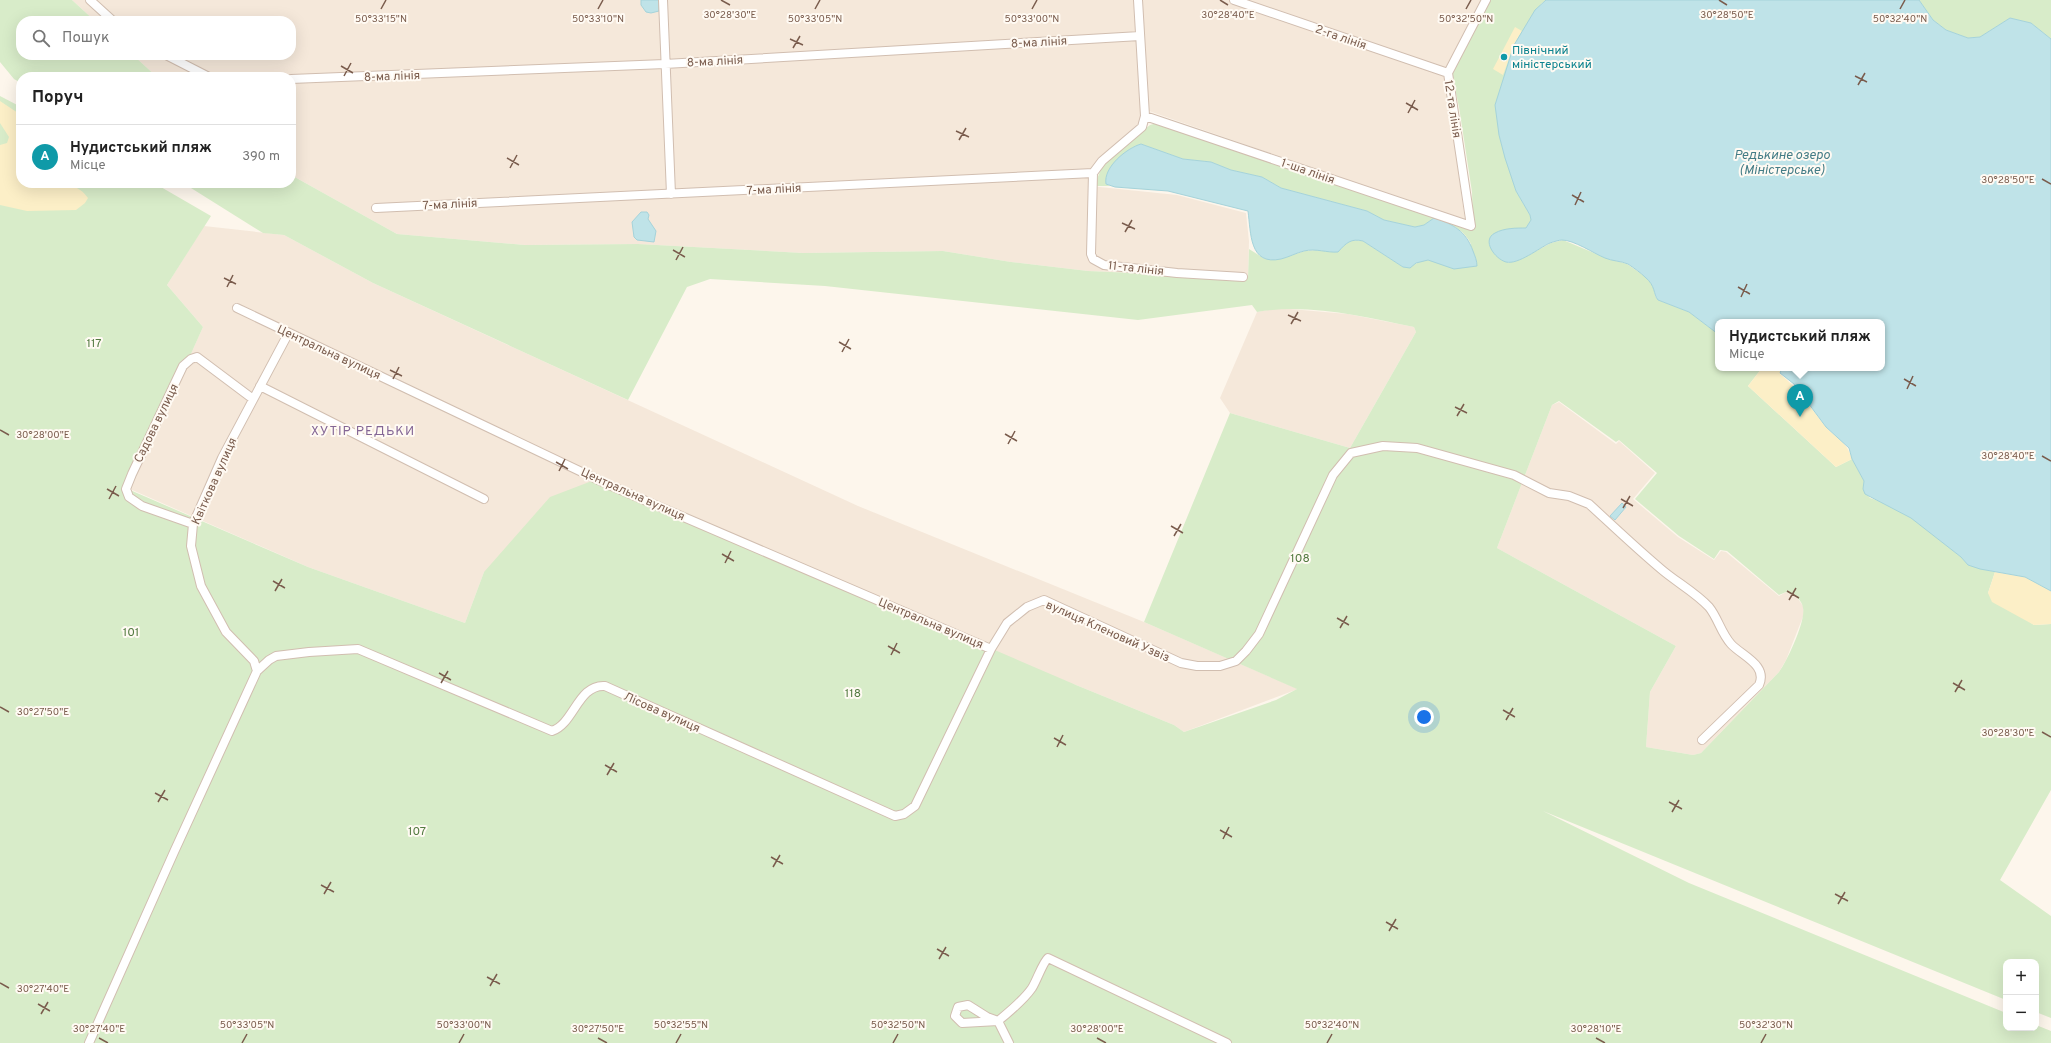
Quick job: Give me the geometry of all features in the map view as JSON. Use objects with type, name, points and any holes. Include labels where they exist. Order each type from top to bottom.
[{"type":"street","points":[[90,0],[108,16]]},
{"type":"street","points":[[663,0],[670,194]]},
{"type":"street","points":[[1094,172],[1102,161],[1142,127],[1145,116],[1138,0]]},
{"type":"street","name":"2-га лінія","points":[[1234,0],[1448,73]]},
{"type":"street","name":"12-та лінія","points":[[1471,226],[1448,73],[1486,0]]},
{"type":"street","name":"8-ма лінія","points":[[296,79],[665,64],[1140,36]]},
{"type":"street","points":[[176,60],[199,72]]},
{"type":"street","name":"1-ша лінія","points":[[1145,116],[1471,226]]},
{"type":"street","name":"7-ма лінія","points":[[376,208],[1094,172]]},
{"type":"street","name":"11-та лінія","points":[[1094,172],[1091,254],[1093,259],[1104,265],[1177,273],[1243,277]]},
{"type":"street","name":"Центральна вулиця","points":[[237,308],[288,334],[609,485],[991,649]]},
{"type":"street","name":"Квіткова вулиця","points":[[257,671],[254,661],[226,632],[201,586],[191,546],[193,524],[222,458],[288,334]]},
{"type":"street","name":"Садова вулиця","points":[[193,524],[142,506],[129,497],[126,489],[180,373],[191,359],[197,357],[253,399]]},
{"type":"street","points":[[260,386],[484,499]]},
{"type":"street","name":"вулиця Кленовий Узвіз","points":[[991,649],[1007,624],[1028,607],[1044,600],[1181,663],[1197,666],[1220,666],[1236,661],[1259,634],[1333,475],[1351,453],[1384,446],[1417,448],[1514,475],[1549,493],[1569,496],[1589,504],[1662,570],[1710,608],[1723,633],[1731,644],[1757,666],[1761,672],[1762,678],[1759,684],[1702,740]]},
{"type":"street","name":"Лісова вулиця","points":[[257,671],[276,656],[358,649],[552,731],[562,725],[586,694],[599,686],[605,686],[895,816],[904,814],[915,806],[991,649]]},
{"type":"street","points":[[89,1043],[257,671]]},
{"type":"street","points":[[1009,1043],[998,1021],[1031,990],[1048,958],[1227,1043]]},
{"type":"shaded area","points":[[72,0],[1482,0],[1445,76],[1465,221],[1146,110],[1140,127],[1092,166],[1090,186],[1177,195],[1246,213],[1249,241],[1248,278],[1088,271],[1011,262],[943,251],[803,253],[638,244],[525,245],[397,234],[296,178],[296,72],[152,72],[138,60],[296,60],[296,16],[90,16]]},
{"type":"shaded area","name":"ХУТІР РЕДЬКИ","points":[[204,226],[284,235],[373,283],[858,506],[1144,622],[1298,689],[1184,732],[1174,725],[1076,685],[484,572],[465,623],[308,567],[130,489],[203,327],[167,285]]},
{"type":"shaded area","points":[[1279,308],[1348,314],[1414,327],[1416,332],[1350,448],[1230,413],[1220,398],[1257,312]]},
{"type":"shaded area","points":[[1559,402],[1616,444],[1619,441],[1655,473],[1633,499],[1678,537],[1714,560],[1721,551],[1726,552],[1779,596],[1786,592],[1796,596],[1803,606],[1804,614],[1786,660],[1779,672],[1701,753],[1693,755],[1646,747],[1650,692],[1676,646],[1497,548],[1552,405]]},
{"type":"green space","points":[[0,0],[72,0],[90,16],[16,16],[16,60],[138,60],[152,72],[16,72],[16,80],[0,62]]},
{"type":"green space","points":[[1490,0],[1546,0],[1541,4],[1499,135],[1516,191],[1530,215],[1531,220],[1526,228],[1517,228],[1508,263],[1527,256],[1551,243],[1563,240],[1606,258],[1627,264],[1646,277],[1654,286],[1655,296],[1658,300],[1689,312],[1715,332],[1715,371],[1760,371],[1748,386],[1836,467],[1852,459],[1864,481],[1863,489],[1870,498],[1882,502],[1911,517],[1961,557],[1968,565],[1995,572],[1988,593],[2034,625],[2051,624],[2051,790],[2000,880],[2051,916],[2051,1018],[2039,1013],[2039,959],[2003,959],[2003,999],[1543,811],[1689,883],[2003,1012],[2003,1031],[2039,1031],[2039,1026],[2051,1031],[2051,1043],[0,1043],[0,96],[16,104],[16,188],[163,188],[211,216],[167,285],[203,327],[130,490],[308,567],[465,623],[484,572],[550,497],[597,479],[1076,685],[1174,725],[1184,732],[1276,700],[1297,689],[1144,622],[1230,413],[1350,448],[1416,332],[1414,327],[1356,315],[1316,310],[1296,309],[1257,312],[1252,305],[1138,320],[825,286],[710,279],[687,287],[628,400],[373,283],[284,235],[263,233],[191,188],[296,188],[296,178],[397,234],[525,245],[638,244],[803,253],[943,251],[1011,262],[1088,271],[1248,278],[1249,249],[1265,259],[1280,259],[1305,251],[1317,250],[1338,252],[1349,242],[1355,240],[1363,241],[1403,267],[1427,260],[1446,265],[1471,244],[1462,232],[1454,226],[1441,220],[1473,227],[1472,192],[1459,107],[1452,75]],"holes":[[[1559,401],[1616,442],[1619,440],[1657,473],[1635,499],[1679,536],[1714,559],[1720,550],[1727,551],[1779,595],[1786,592],[1797,598],[1801,602],[1803,608],[1802,622],[1799,631],[1787,659],[1779,672],[1701,753],[1693,755],[1646,747],[1650,692],[1676,646],[1497,548],[1552,405]]]},
{"type":"green space","points":[[1919,0],[2051,0],[2051,39],[2031,23],[2010,18],[1980,37],[1968,38],[1946,30],[1933,20]]},
{"type":"green space","points":[[1157,123],[1407,207],[1434,218],[1424,225],[1415,227],[1384,220],[1367,211],[1281,188],[1262,177],[1231,170],[1211,162],[1183,159],[1141,144],[1127,151],[1115,164],[1106,184],[1110,186],[1096,186],[1098,176],[1109,159],[1125,144],[1150,125]]},
{"type":"sand","name":"Північний міністерський","points":[[1515,27],[1522,31],[1514,45],[1503,75],[1493,69]]},
{"type":"sand","points":[[0,101],[16,112],[16,188],[77,188],[82,191],[88,198],[85,203],[76,210],[27,211],[0,205],[0,145],[7,143],[9,137],[0,123]]},
{"type":"sand","points":[[1760,371],[1781,371],[1780,374],[1799,392],[1825,426],[1844,444],[1852,459],[1836,467],[1748,386]]},
{"type":"sand","points":[[1995,572],[2025,577],[2051,591],[2051,624],[2034,625],[1992,602],[1988,593]]},
{"type":"water","points":[[641,0],[659,0],[659,11],[651,13],[646,12],[641,5]]},
{"type":"water","name":"Редькине озеро (Міністерське)","points":[[1546,0],[1919,0],[1933,20],[1946,30],[1968,38],[1980,37],[2010,18],[2031,23],[2051,39],[2051,591],[2025,577],[1980,569],[1968,565],[1961,557],[1911,518],[1865,494],[1863,489],[1864,481],[1852,459],[1849,448],[1826,427],[1794,384],[1780,373],[1781,371],[1885,371],[1885,319],[1715,319],[1715,332],[1689,312],[1658,300],[1649,280],[1628,264],[1605,258],[1572,242],[1562,240],[1551,243],[1522,259],[1511,262],[1502,260],[1494,253],[1489,244],[1491,236],[1502,230],[1526,228],[1531,220],[1530,215],[1516,191],[1505,158],[1499,135],[1495,105],[1514,45],[1535,10]]},
{"type":"water","points":[[1141,144],[1183,159],[1211,162],[1231,170],[1262,177],[1281,188],[1367,211],[1384,220],[1415,227],[1424,225],[1434,218],[1441,220],[1458,229],[1467,238],[1477,266],[1454,269],[1428,260],[1416,263],[1410,268],[1403,267],[1363,241],[1359,240],[1349,242],[1338,252],[1308,250],[1281,259],[1271,260],[1263,258],[1257,253],[1251,238],[1248,211],[1168,191],[1115,187],[1106,184],[1108,171],[1117,159],[1135,146]]},
{"type":"water","points":[[641,212],[647,212],[649,215],[648,219],[656,231],[654,242],[637,240],[634,237],[632,222]]},
{"type":"water","points":[[1622,503],[1626,507],[1615,520],[1610,516]]},
{"type":"place","name":"Північний міністерський","points":[[1504,57]]},
{"type":"place","name":"Нудистський пляж","points":[[1800,417]]},
{"type":"district","name":"ХУТІР РЕДЬКИ","points":[[363,430]]},
{"type":"park label","name":"117","points":[[94,343]]},
{"type":"park label","name":"108","points":[[1300,558]]},
{"type":"park label","name":"101","points":[[131,632]]},
{"type":"park label","name":"118","points":[[853,693]]},
{"type":"park label","name":"107","points":[[417,831]]}]
